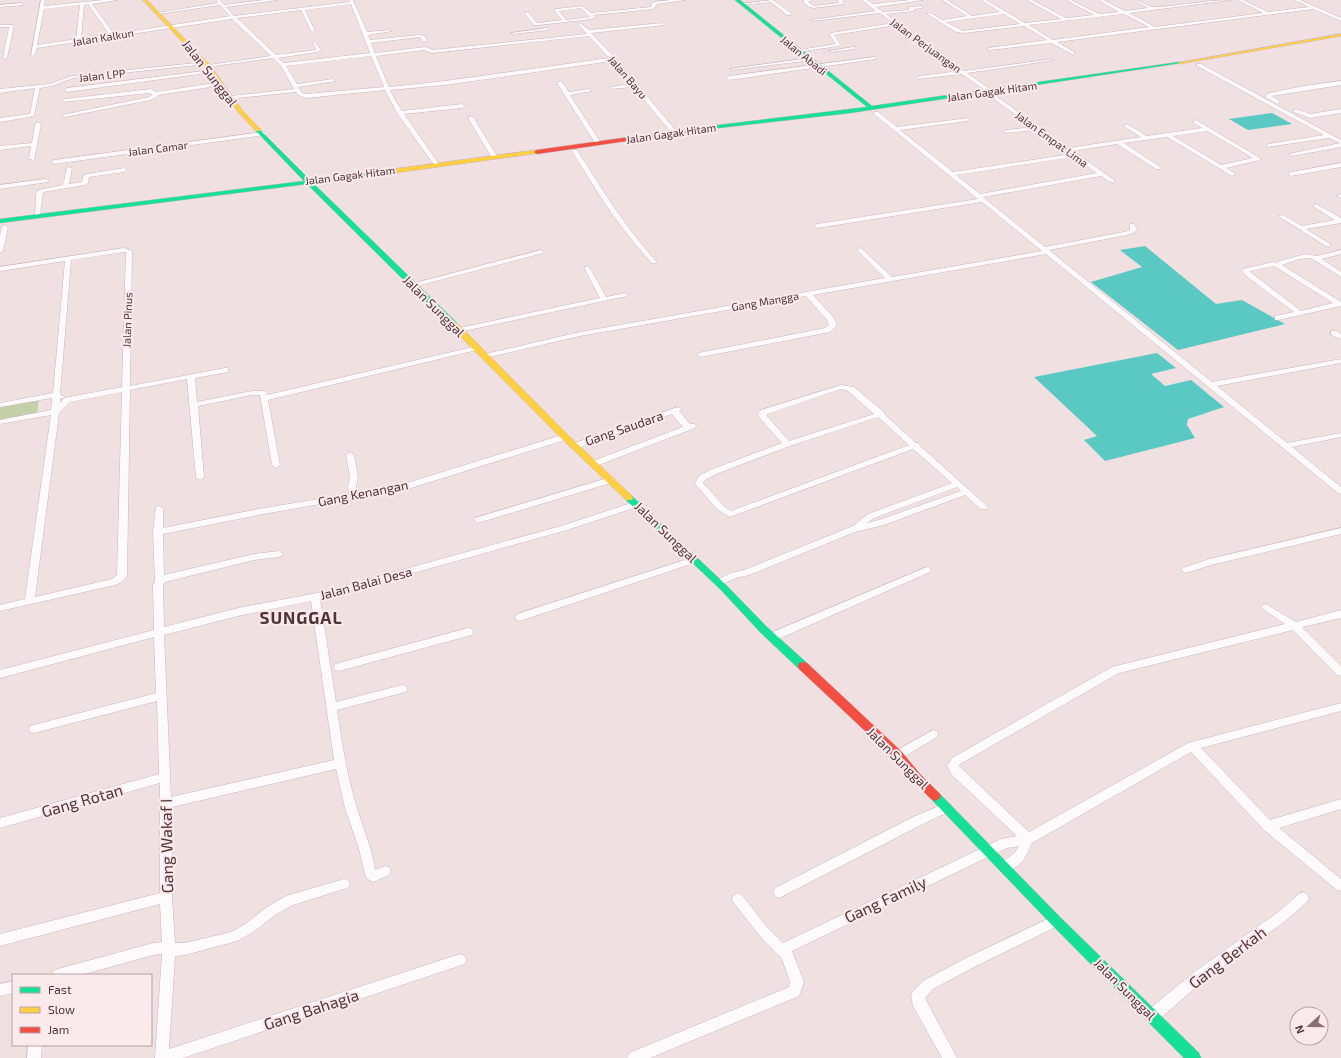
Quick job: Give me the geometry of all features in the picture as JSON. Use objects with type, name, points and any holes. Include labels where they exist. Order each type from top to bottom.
[{"type":"main road","name":"Jalan Sunggal","points":[[145,0],[173,27],[209,67],[230,98],[308,183],[523,393],[565,437],[720,585],[772,637],[898,755],[915,776],[1056,921],[1194,1058]]},
{"type":"main road","name":"Jalan Abadi","points":[[739,2],[817,66],[874,110]]},
{"type":"main road","name":"Jalan Gagak Hitam","points":[[991,93],[1192,61],[1341,35]]},
{"type":"main road","name":"Jalan Gagak Hitam","points":[[2,229],[37,216],[575,151],[1200,65],[1341,42]]},
{"type":"main road","name":"Jalan Gagak Hitam","points":[[2,229],[436,164],[495,158],[674,132],[765,124]]},
{"type":"street","points":[[33,55],[43,0]]},
{"type":"street","points":[[42,8],[72,3],[82,4],[116,0]]},
{"type":"street","points":[[218,0],[233,17],[283,65],[302,95],[309,96],[445,83],[612,59]]},
{"type":"street","points":[[158,13],[275,0]]},
{"type":"street","points":[[590,14],[653,8],[655,3],[684,0]]},
{"type":"street","points":[[810,0],[805,1],[814,7],[842,4],[841,0]]},
{"type":"street","name":"Jalan Perjuangan","points":[[864,0],[991,93]]},
{"type":"street","points":[[871,6],[922,0]]},
{"type":"street","points":[[944,0],[971,17]]},
{"type":"street","points":[[984,0],[1072,53]]},
{"type":"street","points":[[1029,0],[1064,19]]},
{"type":"street","points":[[1068,0],[1097,15]]},
{"type":"street","points":[[1100,0],[1152,27]]},
{"type":"street","points":[[1136,0],[1153,9]]},
{"type":"street","points":[[929,14],[961,32],[1229,0]]},
{"type":"street","points":[[1240,0],[1266,13]]},
{"type":"street","points":[[1296,0],[1341,20]]},
{"type":"street","points":[[1307,0],[1341,15]]},
{"type":"street","points":[[351,1],[387,89],[400,113],[436,164]]},
{"type":"street","name":"Jalan Kalkun","points":[[34,47],[78,42],[233,17],[302,9],[351,1]]},
{"type":"street","points":[[739,2],[772,1],[789,14]]},
{"type":"street","points":[[88,3],[113,36]]},
{"type":"street","points":[[0,6],[22,4]]},
{"type":"street","points":[[78,42],[82,4]]},
{"type":"street","points":[[526,13],[537,24],[565,21],[590,18],[593,17],[582,6],[556,9],[565,21]]},
{"type":"street","points":[[812,20],[909,11],[913,10],[911,8],[920,7]]},
{"type":"street","points":[[990,49],[1312,7]]},
{"type":"street","points":[[302,9],[313,31]]},
{"type":"street","points":[[941,21],[1004,13]]},
{"type":"street","points":[[283,65],[425,48],[432,52],[663,24]]},
{"type":"street","points":[[804,55],[837,45],[838,44],[832,35],[834,34],[897,24]]},
{"type":"street","name":"Jalan Bayu","points":[[574,26],[581,25],[635,85],[674,132]]},
{"type":"street","points":[[0,26],[12,26],[5,58]]},
{"type":"street","points":[[859,35],[903,28]]},
{"type":"street","points":[[513,33],[551,29]]},
{"type":"street","points":[[365,34],[390,32]]},
{"type":"street","points":[[368,42],[419,36],[423,37],[425,41]]},
{"type":"street","points":[[67,90],[318,51],[319,50],[315,43]]},
{"type":"street","points":[[732,69],[804,55],[853,48]]},
{"type":"street","points":[[729,78],[874,58]]},
{"type":"street","points":[[920,78],[1052,60]]},
{"type":"street","points":[[1200,65],[1341,142]]},
{"type":"street","name":"Jalan LPP","points":[[0,91],[38,87],[72,78],[209,67]]},
{"type":"street","points":[[1304,88],[1310,85],[1341,80]]},
{"type":"street","points":[[230,98],[333,81]]},
{"type":"street","points":[[560,83],[598,143]]},
{"type":"street","points":[[1341,83],[1304,88],[1268,96],[1308,116],[1341,111]]},
{"type":"street","points":[[65,115],[150,98],[155,96],[155,94],[221,84]]},
{"type":"street","points":[[613,88],[635,85]]},
{"type":"street","points":[[0,120],[32,115],[38,87]]},
{"type":"street","points":[[65,101],[151,91],[155,94]]},
{"type":"street","points":[[568,94],[589,91]]},
{"type":"street","name":"Jalan Empat Lima","points":[[991,93],[1036,128],[1112,181]]},
{"type":"street","points":[[400,113],[462,106]]},
{"type":"street","points":[[874,110],[1341,491]]},
{"type":"street","points":[[471,118],[495,158]]},
{"type":"street","points":[[897,129],[967,119]]},
{"type":"street","points":[[1196,122],[1258,160],[1220,167]]},
{"type":"street","points":[[32,160],[38,124]]},
{"type":"street","points":[[1127,126],[1146,138]]},
{"type":"street","points":[[1006,132],[1036,128]]},
{"type":"street","points":[[1067,150],[1207,129]]},
{"type":"street","name":"Jalan Camar","points":[[54,162],[263,134]]},
{"type":"street","points":[[1168,135],[1232,174]]},
{"type":"street","points":[[1270,146],[1330,136]]},
{"type":"street","points":[[1118,142],[1158,168]]},
{"type":"street","points":[[0,148],[35,144]]},
{"type":"street","points":[[1292,154],[1341,145]]},
{"type":"street","points":[[575,151],[589,175],[631,236],[654,262]]},
{"type":"street","points":[[953,174],[1075,155]]},
{"type":"street","points":[[1291,174],[1341,165]]},
{"type":"street","points":[[66,187],[69,168]]},
{"type":"street","points":[[37,216],[39,193],[45,190],[85,183],[86,176],[89,175],[124,170]]},
{"type":"street","points":[[817,226],[981,198],[1102,174]]},
{"type":"street","points":[[0,187],[46,181]]},
{"type":"street","points":[[1316,206],[1341,221]]},
{"type":"street","points":[[1281,216],[1328,245]]},
{"type":"street","points":[[1301,228],[1341,221]]},
{"type":"street","name":"Gang Mangga","points":[[485,356],[580,334],[807,293],[891,280],[1125,234],[1133,231],[1134,229],[1132,225]]},
{"type":"street","points":[[0,251],[2,229]]},
{"type":"street","name":"Jalan Pinus","points":[[30,601],[115,582],[122,578],[129,251],[124,250],[68,259]]},
{"type":"street","points":[[860,250],[891,280]]},
{"type":"street","points":[[413,285],[541,252]]},
{"type":"street","points":[[1318,258],[1341,252]]},
{"type":"street","points":[[1278,265],[1282,262],[1308,256],[1318,258],[1341,275]]},
{"type":"street","points":[[0,269],[68,259],[57,395],[30,601],[0,608]]},
{"type":"street","points":[[1300,313],[1245,272],[1245,270],[1273,264],[1278,265],[1341,304]]},
{"type":"street","points":[[587,268],[604,299]]},
{"type":"street","points":[[701,355],[827,330],[833,325],[830,319],[807,293]]},
{"type":"street","points":[[459,330],[625,295]]},
{"type":"street","points":[[1278,318],[1341,304]]},
{"type":"street","points":[[193,405],[252,393],[264,396],[475,346]]},
{"type":"street","points":[[1210,385],[1341,361]]},
{"type":"street","points":[[0,422],[55,412],[67,400],[191,378],[224,370]]},
{"type":"street","points":[[191,378],[200,477]]},
{"type":"street","points":[[787,444],[763,417],[762,414],[764,412],[841,387],[846,387],[851,389],[881,414],[984,507]]},
{"type":"street","points":[[0,405],[57,395],[67,400]]},
{"type":"street","points":[[264,396],[276,465]]},
{"type":"street","name":"Gang Saudara","points":[[575,446],[676,410],[690,426],[593,464]]},
{"type":"street","points":[[881,414],[787,444],[713,472],[702,478],[699,483],[721,508],[730,514],[916,446]]},
{"type":"street","points":[[1286,446],[1341,435]]},
{"type":"street","name":"Gang Kenangan","points":[[158,532],[251,513],[411,485],[565,437]]},
{"type":"street","points":[[350,455],[354,477],[352,487],[354,496]]},
{"type":"street","points":[[478,520],[611,480]]},
{"type":"street","points":[[853,529],[871,516],[957,484]]},
{"type":"street","points":[[720,585],[738,580],[746,573],[853,529],[881,523],[966,492]]},
{"type":"street","name":"Jalan Balai Desa","points":[[0,674],[238,612],[315,597],[564,528],[636,504]]},
{"type":"street","name":"Gang Wakaf I","points":[[159,509],[158,532],[160,581],[158,590],[158,633],[166,803],[166,897],[169,947],[162,1058]]},
{"type":"street","points":[[1186,570],[1209,562],[1341,530]]},
{"type":"street","points":[[160,581],[242,559],[279,554]]},
{"type":"street","points":[[520,617],[694,560]]},
{"type":"street","points":[[772,637],[927,570]]},
{"type":"street","points":[[315,597],[340,763],[351,808],[357,822],[367,857],[370,874],[374,877],[385,871]]},
{"type":"street","points":[[1266,607],[1295,626],[1341,672]]},
{"type":"street","points":[[1005,867],[1020,857],[1028,839],[956,772],[953,766],[956,761],[1116,670],[1341,614]]},
{"type":"street","points":[[339,667],[468,632]]},
{"type":"street","points":[[331,708],[402,689]]},
{"type":"street","points":[[34,729],[162,696]]},
{"type":"street","name":"Gang Family","points":[[782,950],[820,930],[988,850],[1005,843],[1028,839],[1192,746],[1341,707]]},
{"type":"street","points":[[898,755],[933,734]]},
{"type":"street","points":[[1192,746],[1268,826],[1341,886]]},
{"type":"street","points":[[166,803],[340,763]]},
{"type":"street","name":"Gang Rotan","points":[[0,823],[164,777]]},
{"type":"street","points":[[1268,826],[1341,804]]},
{"type":"street","points":[[779,892],[917,821],[946,808]]},
{"type":"street","points":[[62,974],[153,949],[169,947],[176,950],[185,949],[233,937],[248,929],[271,911],[290,900],[344,884]]},
{"type":"street","points":[[0,940],[166,897]]},
{"type":"street","name":"Gang Berkah","points":[[1152,1016],[1198,977],[1286,913],[1303,898]]},
{"type":"street","points":[[634,1058],[794,991],[797,982],[787,955],[763,931],[738,899]]},
{"type":"street","points":[[950,1058],[918,1001],[918,996],[928,985],[973,961],[1056,921]]},
{"type":"street","name":"Gang Bahagia","points":[[162,1058],[460,960]]},
{"type":"street","points":[[0,990],[12,987]]},
{"type":"street","points":[[34,1058],[35,1046]]},
{"type":"green space","points":[[39,399],[37,414],[0,420],[0,405]]},
{"type":"water","points":[[1272,113],[1292,124],[1248,130],[1229,119]]},
{"type":"water","points":[[1145,246],[1216,304],[1242,300],[1285,324],[1178,350],[1091,282],[1142,267],[1120,250]]},
{"type":"water","points":[[1157,353],[1176,368],[1151,374],[1165,386],[1191,380],[1224,407],[1188,419],[1187,425],[1195,438],[1105,461],[1084,440],[1097,436],[1034,377]]},
{"type":"traffic: fast","points":[[737,0],[871,108]]},
{"type":"traffic: fast","points":[[694,130],[850,111],[1179,63]]},
{"type":"traffic: fast","points":[[258,130],[454,325]]},
{"type":"traffic: fast","points":[[0,221],[394,171]]},
{"type":"traffic: fast","points":[[629,498],[723,587],[764,630],[803,666]]},
{"type":"traffic: fast","points":[[935,796],[1056,921],[1194,1058]]},
{"type":"traffic: slow","points":[[145,0],[208,66],[240,111],[258,130]]},
{"type":"traffic: slow","points":[[1179,63],[1341,35]]},
{"type":"traffic: slow","points":[[394,171],[537,152]]},
{"type":"traffic: slow","points":[[454,325],[565,437],[629,498]]},
{"type":"traffic: jam","points":[[537,152],[694,130]]},
{"type":"traffic: jam","points":[[803,666],[898,755],[915,776],[935,796]]},
{"type":"district","name":"SUNGGAL","points":[[301,617]]}]
